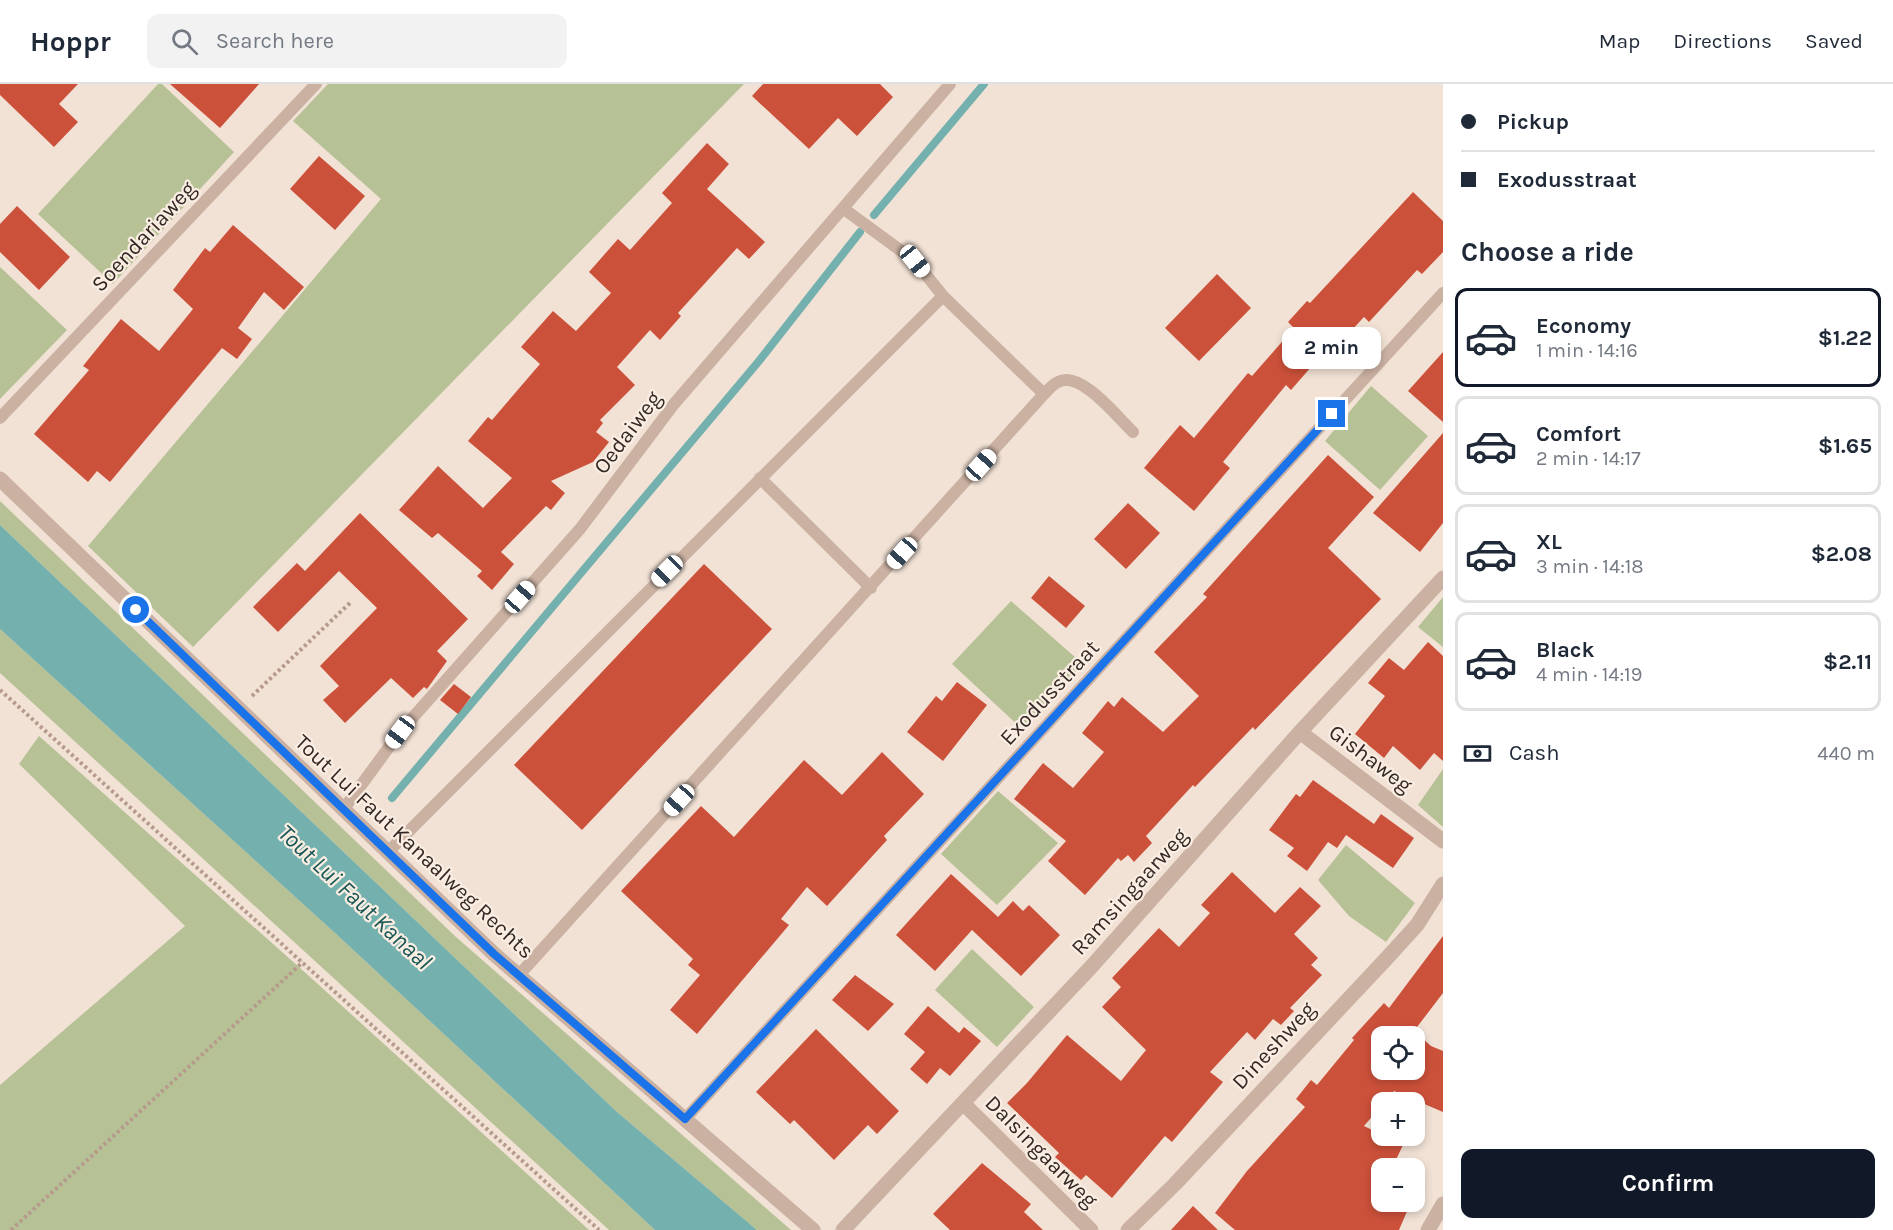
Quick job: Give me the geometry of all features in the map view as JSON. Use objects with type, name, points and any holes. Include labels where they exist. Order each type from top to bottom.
[{"type":"street","name":"Tout Lui Faut Kanaalweg Rechts","points":[[0,479],[387,853],[519,975],[813,1230]]},
{"type":"street","name":"Ramsingaarweg","points":[[843,1230],[1092,966],[1300,732],[1443,578]]},
{"type":"street","name":"Gishaweg","points":[[1300,732],[1443,841]]},
{"type":"street","name":"Dineshweg","points":[[1128,1230],[1175,1184],[1417,925],[1443,884]]},
{"type":"street","name":"Dalsingaarweg","points":[[963,1103],[1091,1230]]},
{"type":"street","points":[[1428,1230],[1443,1204]]},
{"type":"lane","name":"Soendariaweg","points":[[0,418],[316,84]]},
{"type":"lane","name":"Oedaiweg","points":[[343,810],[400,732],[580,529],[674,404],[950,84]]},
{"type":"lane","points":[[844,209],[908,254],[943,296],[1044,394]]},
{"type":"lane","name":"Exodusstraat","points":[[685,1119],[1443,292]]},
{"type":"lane","points":[[387,853],[943,296]]},
{"type":"lane","points":[[519,975],[1044,394],[1059,381],[1075,379],[1086,386],[1133,432]]},
{"type":"lane","points":[[760,478],[871,588]]},
{"type":"path","points":[[238,709],[351,602]]},
{"type":"path","points":[[0,690],[599,1230]]},
{"type":"path","points":[[11,1230],[303,962]]},
{"type":"green space","points":[[158,84],[162,84],[234,152],[113,284],[38,214]]},
{"type":"green space","points":[[328,84],[744,84],[193,647],[88,546],[381,199],[293,121]]},
{"type":"green space","points":[[0,267],[67,330],[0,399]]},
{"type":"green space","points":[[1371,386],[1428,436],[1380,490],[1325,441]]},
{"type":"green space","points":[[0,501],[456,937],[791,1230],[757,1230],[617,1112],[0,525]]},
{"type":"green space","points":[[1443,597],[1443,647],[1418,627]]},
{"type":"green space","points":[[1011,601],[1083,664],[1022,729],[952,664]]},
{"type":"green space","points":[[0,629],[335,933],[655,1230],[609,1230],[0,673]]},
{"type":"green space","points":[[39,736],[309,976],[589,1230],[0,1230],[0,1085],[185,926],[19,764]]},
{"type":"green space","points":[[1443,769],[1443,827],[1418,805]]},
{"type":"green space","points":[[998,791],[1058,843],[997,905],[941,854]]},
{"type":"green space","points":[[1346,845],[1415,903],[1386,942],[1349,916],[1318,880]]},
{"type":"green space","points":[[972,949],[1034,1007],[997,1047],[935,990]]},
{"type":"water","name":"Tout Lui Faut Kanaal","points":[[0,525],[617,1112],[757,1230],[655,1230],[335,933],[0,629]]},
{"type":"building","points":[[0,84],[78,84],[59,104],[78,122],[54,147],[0,95]]},
{"type":"building","points":[[170,84],[259,84],[220,128]]},
{"type":"building","points":[[763,84],[880,84],[893,97],[857,136],[838,118],[809,149],[752,96]]},
{"type":"building","points":[[707,143],[729,164],[707,189],[765,242],[749,259],[737,248],[678,313],[681,316],[660,340],[650,330],[617,367],[635,385],[600,420],[603,423],[596,432],[609,442],[593,462],[551,481],[565,493],[551,510],[546,506],[501,552],[514,564],[492,590],[477,576],[482,571],[438,533],[432,538],[399,510],[438,466],[483,508],[512,478],[468,441],[488,417],[492,420],[540,364],[521,347],[553,311],[576,331],[611,293],[589,272],[618,239],[630,250],[672,203],[662,193]]},
{"type":"building","points":[[319,156],[365,196],[335,230],[290,189]]},
{"type":"building","points":[[1413,192],[1443,221],[1443,252],[1422,274],[1417,270],[1369,322],[1364,317],[1351,331],[1346,327],[1291,390],[1286,385],[1223,462],[1230,468],[1194,511],[1144,468],[1180,425],[1194,438],[1248,373],[1252,376],[1294,328],[1288,322],[1307,301],[1310,303]]},
{"type":"building","points":[[17,206],[70,257],[39,290],[0,252],[0,224]]},
{"type":"building","points":[[233,225],[304,287],[284,310],[264,292],[238,328],[252,339],[237,359],[222,348],[110,482],[97,471],[88,482],[34,434],[89,370],[83,366],[121,319],[159,351],[193,309],[173,290],[205,248],[210,252]]},
{"type":"building","points":[[1217,274],[1251,308],[1199,361],[1165,328]]},
{"type":"building","points":[[1443,352],[1443,422],[1408,391]]},
{"type":"building","points":[[1443,433],[1443,523],[1420,552],[1373,513]]},
{"type":"building","points":[[1328,455],[1374,497],[1328,548],[1381,599],[1255,730],[1253,727],[1195,787],[1193,785],[1146,836],[1152,843],[1134,862],[1128,855],[1121,861],[1118,858],[1085,895],[1048,861],[1066,841],[1014,799],[1043,763],[1073,788],[1104,752],[1082,733],[1108,701],[1114,707],[1122,697],[1163,732],[1199,696],[1154,652],[1207,597],[1203,594]]},
{"type":"building","points":[[1128,503],[1160,533],[1126,569],[1094,539]]},
{"type":"building","points":[[360,513],[468,619],[437,651],[447,661],[427,689],[424,687],[413,698],[391,678],[345,723],[323,700],[339,686],[320,666],[377,608],[339,571],[278,632],[253,607],[297,563],[305,571]]},
{"type":"building","points":[[704,564],[772,629],[582,830],[514,765]]},
{"type":"building","points":[[1049,576],[1085,606],[1066,628],[1031,598]]},
{"type":"building","points":[[1428,642],[1443,656],[1443,761],[1434,753],[1420,770],[1393,746],[1384,758],[1355,734],[1385,696],[1368,683],[1389,658],[1404,670]]},
{"type":"building","points":[[957,682],[987,705],[943,761],[907,732],[936,696],[942,701]]},
{"type":"building","points":[[454,684],[471,697],[458,714],[440,700]]},
{"type":"building","points":[[882,752],[924,794],[884,836],[887,840],[827,906],[807,887],[781,919],[789,925],[697,1034],[670,1010],[700,975],[688,965],[693,959],[621,891],[701,806],[734,837],[804,760],[842,795]]},
{"type":"building","points":[[1313,780],[1374,824],[1381,814],[1414,838],[1393,868],[1346,835],[1337,848],[1328,842],[1307,871],[1287,856],[1294,848],[1269,830],[1296,794],[1300,797]]},
{"type":"building","points":[[1232,872],[1275,913],[1300,887],[1321,906],[1294,934],[1318,958],[1311,965],[1322,975],[1290,1008],[1294,1011],[1281,1025],[1273,1019],[1255,1040],[1247,1032],[1210,1072],[1223,1082],[1172,1142],[1165,1136],[1112,1198],[1086,1175],[1081,1180],[1055,1157],[1059,1153],[1007,1103],[1067,1035],[1121,1081],[1146,1050],[1102,1007],[1121,987],[1112,978],[1159,928],[1179,947],[1210,913],[1201,905]]},
{"type":"building","points":[[951,874],[998,917],[1013,901],[1023,911],[1029,905],[1060,935],[1021,976],[972,930],[935,971],[896,935]]},
{"type":"building","points":[[1443,936],[1443,993],[1418,1026],[1371,1026],[1371,1080],[1425,1080],[1425,1041],[1443,1051],[1443,1112],[1425,1104],[1425,1092],[1371,1092],[1371,1118],[1364,1126],[1371,1129],[1371,1146],[1403,1146],[1397,1158],[1371,1158],[1371,1212],[1407,1212],[1399,1230],[1235,1230],[1215,1213],[1247,1171],[1305,1107],[1296,1099],[1311,1080],[1317,1085],[1354,1040],[1352,1038],[1384,1003],[1389,1008]]},
{"type":"building","points":[[855,975],[894,1004],[868,1031],[832,1000]]},
{"type":"building","points":[[928,1006],[959,1033],[964,1027],[981,1041],[950,1076],[940,1068],[927,1084],[910,1069],[925,1052],[904,1034]]},
{"type":"building","points":[[816,1029],[899,1111],[877,1134],[868,1125],[834,1160],[794,1120],[790,1124],[756,1092]]},
{"type":"building","points":[[982,1163],[1031,1204],[1024,1212],[1043,1230],[950,1230],[933,1214]]},
{"type":"building","points":[[1193,1206],[1218,1230],[1171,1230]]},
{"type":"waterway","points":[[874,215],[984,84]]},
{"type":"waterway","points":[[392,798],[759,361],[860,232]]},
{"type":"route","points":[[136,610],[494,954],[685,1119],[1332,414]]}]
